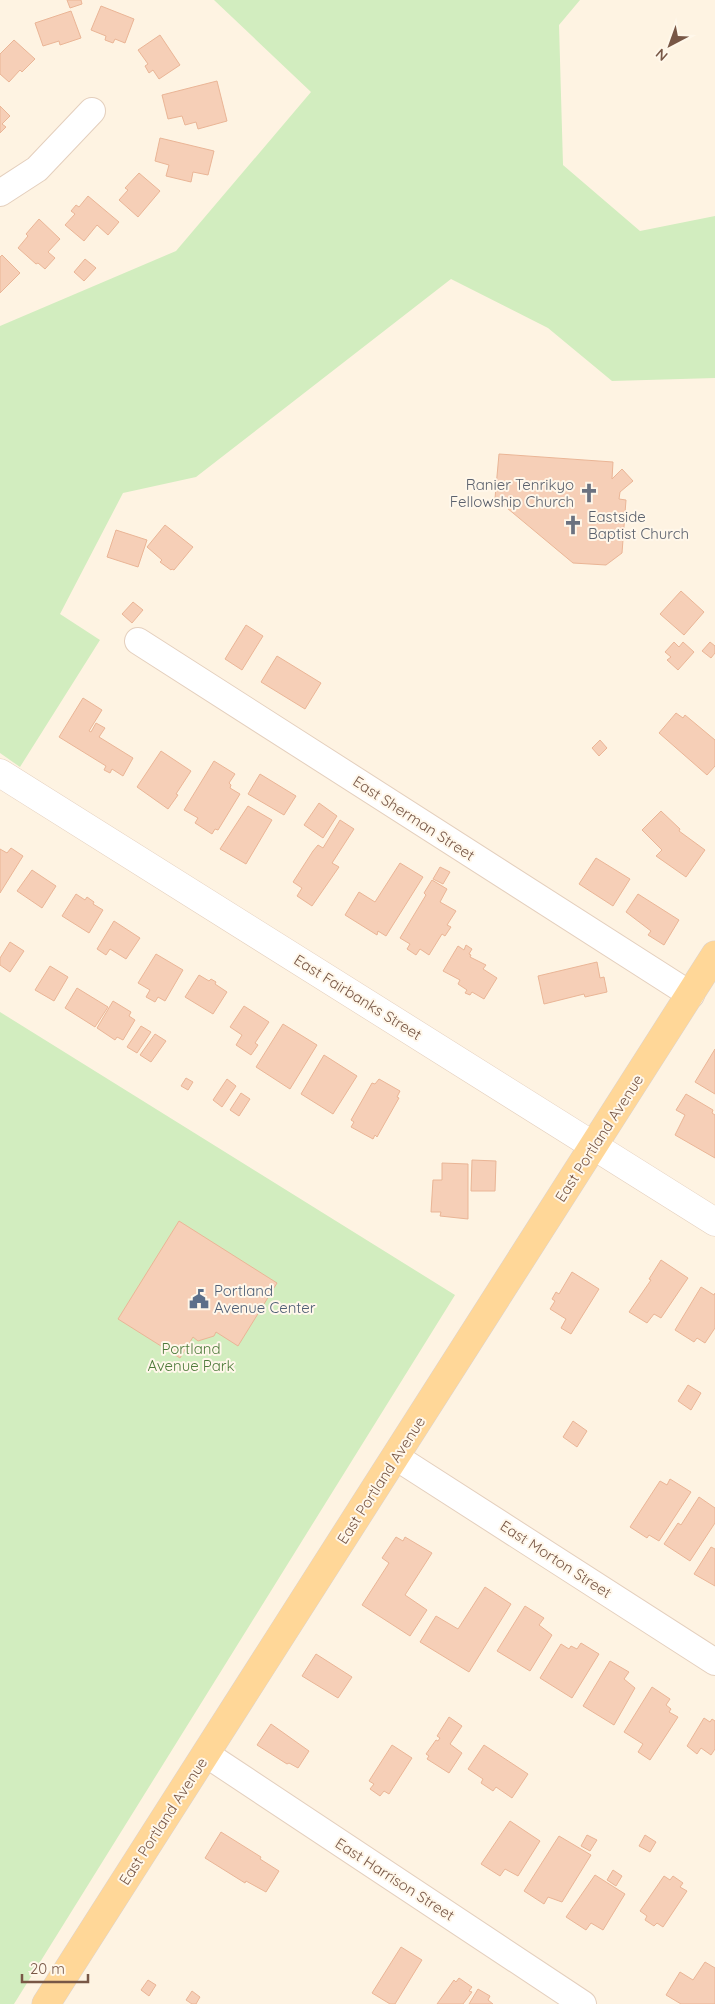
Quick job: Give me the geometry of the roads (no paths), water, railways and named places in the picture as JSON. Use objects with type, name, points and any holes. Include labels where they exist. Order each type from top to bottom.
[{"type":"main road","name":"East Portland Avenue","points":[[46,2004],[715,955]]},
{"type":"street","points":[[0,193],[37,168],[92,111]]},
{"type":"street","name":"East Sherman Street","points":[[138,641],[690,995]]},
{"type":"street","name":"East Fairbanks Street","points":[[0,773],[715,1222]]},
{"type":"street","name":"East Morton Street","points":[[396,1456],[715,1662]]},
{"type":"street","name":"East Harrison Street","points":[[206,1754],[583,2004]]},
{"type":"place","name":"Ranier Tenrikyo Fellowship Church","points":[[589,493]]},
{"type":"place","name":"Eastside Baptist Church","points":[[573,525]]},
{"type":"place","name":"Portland Avenue Center","points":[[199,1299]]},
{"type":"park label","name":"Portland Avenue Park","points":[[191,1356]]}]
